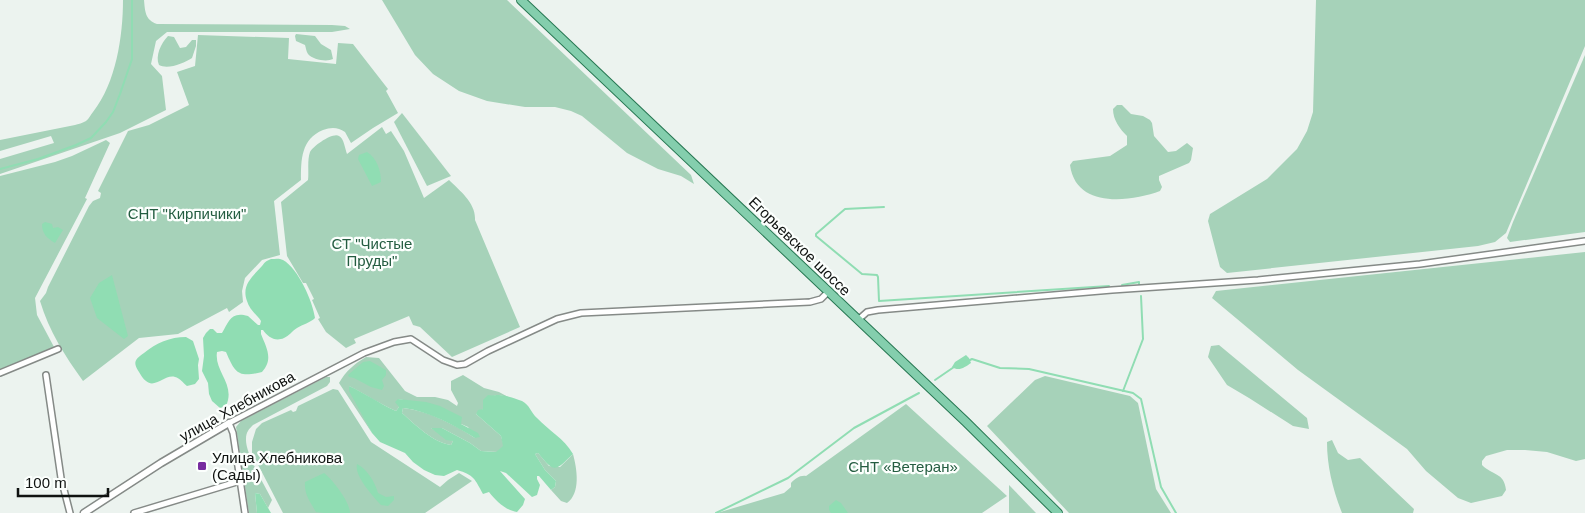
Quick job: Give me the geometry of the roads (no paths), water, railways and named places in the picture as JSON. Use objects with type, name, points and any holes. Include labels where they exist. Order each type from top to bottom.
[{"type":"main road","name":"Егорьевское шоссе","points":[[521,0],[966,422],[1058,513]]},
{"type":"street","points":[[858,320],[867,312],[878,310],[1112,290],[1258,280],[1420,264],[1585,241]]},
{"type":"street","name":"улица Хлебникова","points":[[85,513],[161,463],[229,423],[364,353],[394,342],[411,339],[443,360],[456,365],[465,364],[557,318],[568,315],[611,311],[810,302],[821,299],[828,292]]},
{"type":"street","points":[[0,373],[58,349]]},
{"type":"street","points":[[46,375],[61,478],[70,513]]},
{"type":"street","points":[[229,423],[233,433],[245,513]]},
{"type":"street","points":[[134,513],[240,481]]},
{"type":"waterway","points":[[0,169],[38,159],[76,145],[91,138],[106,122],[113,112],[132,59],[132,0]]},
{"type":"waterway","points":[[884,207],[845,209],[816,234],[816,236],[862,274],[877,275],[879,301],[1109,286]]},
{"type":"waterway","points":[[1122,285],[1139,282],[1139,284]]},
{"type":"waterway","points":[[1123,391],[1143,339],[1141,296]]},
{"type":"waterway","points":[[970,360],[1000,368],[1029,369],[1133,393],[1141,399],[1161,487],[1176,513]]},
{"type":"waterway","points":[[935,380],[954,367]]},
{"type":"waterway","points":[[716,513],[788,478],[854,428],[919,393]]},
{"type":"place","name":"Улица Хлебникова (Сады)","points":[[202,466]]},
{"type":"park label","name":"СНТ \"Кирпичики\"","points":[[187,213]]},
{"type":"park label","name":"СТ \"Чистые Пруды\"","points":[[372,252]]},
{"type":"park label","name":"СНТ «Ветеран»","points":[[903,466]]}]
